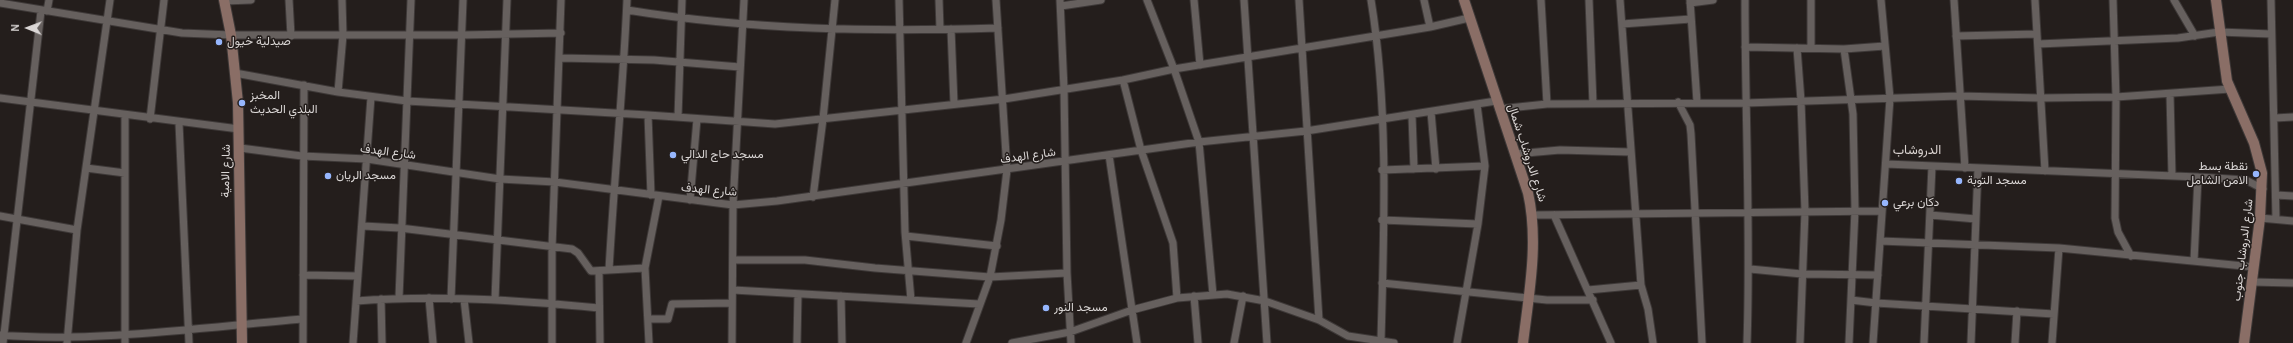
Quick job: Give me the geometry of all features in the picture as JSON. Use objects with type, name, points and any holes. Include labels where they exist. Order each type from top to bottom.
[{"type":"street","points":[[49,0],[44,11],[2,338],[67,342],[125,341],[241,324],[302,319]]},
{"type":"street","points":[[67,342],[77,230],[110,0]]},
{"type":"street","points":[[150,119],[164,0]]},
{"type":"street","points":[[224,0],[252,0]]},
{"type":"street","name":"شارع الامية","points":[[224,0],[231,35],[240,148],[239,222],[242,343]]},
{"type":"street","points":[[289,0],[291,36]]},
{"type":"street","points":[[338,92],[343,35],[342,0]]},
{"type":"street","points":[[398,298],[411,0]]},
{"type":"street","points":[[451,299],[463,0]]},
{"type":"street","points":[[495,300],[504,106],[507,0]]},
{"type":"street","points":[[552,343],[552,248],[559,109],[561,0]]},
{"type":"street","points":[[609,270],[613,189],[622,113],[627,0]]},
{"type":"street","points":[[678,117],[682,0]]},
{"type":"street","points":[[732,343],[733,205],[744,0]]},
{"type":"street","points":[[813,197],[823,119],[835,0]]},
{"type":"street","points":[[899,0],[906,236],[911,300]]},
{"type":"street","points":[[939,0],[940,29]]},
{"type":"street","points":[[966,343],[990,277],[997,246],[1007,170],[1004,99],[996,0]]},
{"type":"street","points":[[1071,343],[1067,273],[1064,89],[1060,3],[1101,0]]},
{"type":"street","points":[[1147,0],[1174,69],[1199,142],[1213,295]]},
{"type":"street","points":[[1194,0],[1200,65]]},
{"type":"street","points":[[1244,0],[1267,343]]},
{"type":"street","points":[[1299,0],[1306,132],[1319,320]]},
{"type":"street","points":[[1371,0],[1377,36],[1382,170],[1382,283],[1372,341]]},
{"type":"street","points":[[1424,0],[1430,27]]},
{"type":"street","name":"شارع الدروشاب شمال","points":[[1464,0],[1497,105],[1515,154],[1533,215],[1534,239],[1523,343]]},
{"type":"street","points":[[1541,0],[1547,104]]},
{"type":"street","points":[[1589,0],[1593,104]]},
{"type":"street","points":[[1620,0],[1626,104],[1641,285],[1648,309],[1653,343]]},
{"type":"street","points":[[1697,102],[1690,2],[1713,0]]},
{"type":"street","points":[[1745,0],[1746,103],[1750,213],[1750,269],[1747,343]]},
{"type":"street","points":[[1811,0],[1811,48]]},
{"type":"street","points":[[1873,343],[1890,98],[1881,0]]},
{"type":"street","points":[[1954,0],[1959,96],[1965,168]]},
{"type":"street","points":[[2035,0],[2045,171]]},
{"type":"street","points":[[2113,0],[2116,97],[2115,218],[2118,232],[2131,256]]},
{"type":"street","points":[[2174,0],[2195,36]]},
{"type":"street","name":"شارع الدروشاب جنوب","points":[[2216,0],[2225,72],[2230,89],[2260,159],[2263,189],[2244,343]]},
{"type":"street","points":[[2271,0],[2275,118],[2276,219]]},
{"type":"street","points":[[0,3],[161,30],[231,35],[462,35],[561,33]]},
{"type":"street","points":[[627,10],[681,18],[832,29],[900,30],[998,28]]},
{"type":"street","points":[[235,73],[338,92],[406,101],[458,105],[648,114],[775,124],[1004,99],[1123,80],[1174,69],[1430,27],[1469,18]]},
{"type":"street","points":[[1622,24],[1691,19]]},
{"type":"street","points":[[951,29],[954,104]]},
{"type":"street","points":[[2038,44],[2114,42],[2195,36],[2219,32],[2271,34]]},
{"type":"street","points":[[1956,36],[2037,34]]},
{"type":"street","points":[[1745,47],[1844,49],[1885,46]]},
{"type":"street","points":[[1797,48],[1801,101],[1805,211],[1800,343]]},
{"type":"street","points":[[1844,49],[1852,99],[1855,210],[1852,300],[1848,343]]},
{"type":"street","points":[[560,58],[625,58],[740,66]]},
{"type":"street","points":[[1123,80],[1141,150],[1173,243],[1177,298]]},
{"type":"street","points":[[302,343],[302,156],[304,85]]},
{"type":"street","name":"شارع الهدف","points":[[240,148],[302,156],[366,159],[500,179],[555,182],[733,205],[813,197],[1199,142],[1306,132],[1477,105],[1626,104],[1678,102],[1746,103],[1959,96],[2040,98],[2116,97],[2230,89]]},
{"type":"street","points":[[2170,94],[2172,176]]},
{"type":"street","points":[[353,343],[363,226],[371,97]]},
{"type":"street","points":[[0,98],[125,116],[239,129]]},
{"type":"street","points":[[1678,102],[1690,125],[1702,343]]},
{"type":"street","points":[[1457,343],[1478,224],[1486,166],[1477,105]]},
{"type":"street","points":[[1431,112],[1436,169]]},
{"type":"street","points":[[648,114],[651,195]]},
{"type":"street","points":[[125,116],[125,341]]},
{"type":"street","points":[[1412,116],[1414,169]]},
{"type":"street","points":[[2275,118],[2293,117]]},
{"type":"street","points":[[690,200],[697,119]]},
{"type":"street","points":[[179,123],[189,343]]},
{"type":"street","points":[[1515,154],[1565,150],[1630,152]]},
{"type":"street","points":[[1109,155],[1137,343]]},
{"type":"street","points":[[1886,164],[2246,180],[2263,189]]},
{"type":"street","points":[[1382,170],[1486,166]]},
{"type":"street","points":[[1924,343],[1932,166]]},
{"type":"street","points":[[86,168],[125,173]]},
{"type":"street","points":[[1971,343],[1978,168]]},
{"type":"street","points":[[2194,262],[2198,177]]},
{"type":"street","points":[[2276,195],[2293,196]]},
{"type":"street","points":[[649,343],[645,268],[659,196]]},
{"type":"street","points":[[1533,215],[1882,210]]},
{"type":"street","points":[[1554,215],[1611,343]]},
{"type":"street","points":[[1930,215],[1976,219]]},
{"type":"street","points":[[0,216],[77,230]]},
{"type":"street","points":[[2260,218],[2293,221]]},
{"type":"street","points":[[1382,220],[1478,224]]},
{"type":"street","points":[[363,226],[400,228],[497,242],[575,250],[587,269],[599,271],[645,268]]},
{"type":"street","points":[[906,236],[997,246]]},
{"type":"street","points":[[1880,241],[2059,248],[2254,267]]},
{"type":"street","points":[[2052,343],[2059,248]]},
{"type":"street","points":[[733,260],[806,260],[990,277],[1067,273]]},
{"type":"street","points":[[1750,269],[1802,274],[1878,275]]},
{"type":"street","points":[[599,271],[600,343]]},
{"type":"street","points":[[303,274],[358,276]]},
{"type":"street","points":[[2252,282],[2293,283]]},
{"type":"street","points":[[1382,283],[1466,290],[1528,298],[1593,300]]},
{"type":"street","points":[[1588,290],[1641,285]]},
{"type":"street","points":[[733,290],[979,304]]},
{"type":"street","points":[[797,343],[798,294]]},
{"type":"street","points":[[1012,343],[1070,332],[1132,310],[1177,298],[1213,295],[1243,296],[1265,301],[1319,320],[1348,336],[1372,341],[1394,343]]},
{"type":"street","points":[[841,296],[842,343]]},
{"type":"street","points":[[1194,296],[1198,343]]},
{"type":"street","points":[[1234,343],[1243,296]]},
{"type":"street","points":[[356,301],[398,298],[464,299],[599,308]]},
{"type":"street","points":[[429,298],[433,343]]},
{"type":"street","points":[[381,299],[382,343]]},
{"type":"street","points":[[464,299],[470,343]]},
{"type":"street","points":[[1852,300],[1876,303],[2054,314]]},
{"type":"street","points":[[648,319],[668,319],[669,308],[674,304],[732,303]]},
{"type":"street","points":[[2015,343],[2017,311]]},
{"type":"place","name":"صيدلية خيول","points":[[219,42]]},
{"type":"place","name":"المخبز البلدي الحديث","points":[[242,103]]},
{"type":"place","name":"مسجد حاج الدالي","points":[[673,155]]},
{"type":"place","name":"نقطة بسط الامن الشامل","points":[[2256,174]]},
{"type":"place","name":"مسجد الريان","points":[[328,176]]},
{"type":"place","name":"مسجد التوبة","points":[[1959,181]]},
{"type":"place","name":"دكان برعي","points":[[1885,203]]},
{"type":"place","name":"مسجد النور","points":[[1046,308]]},
{"type":"district","name":"الدروشاب","points":[[1917,150]]}]
